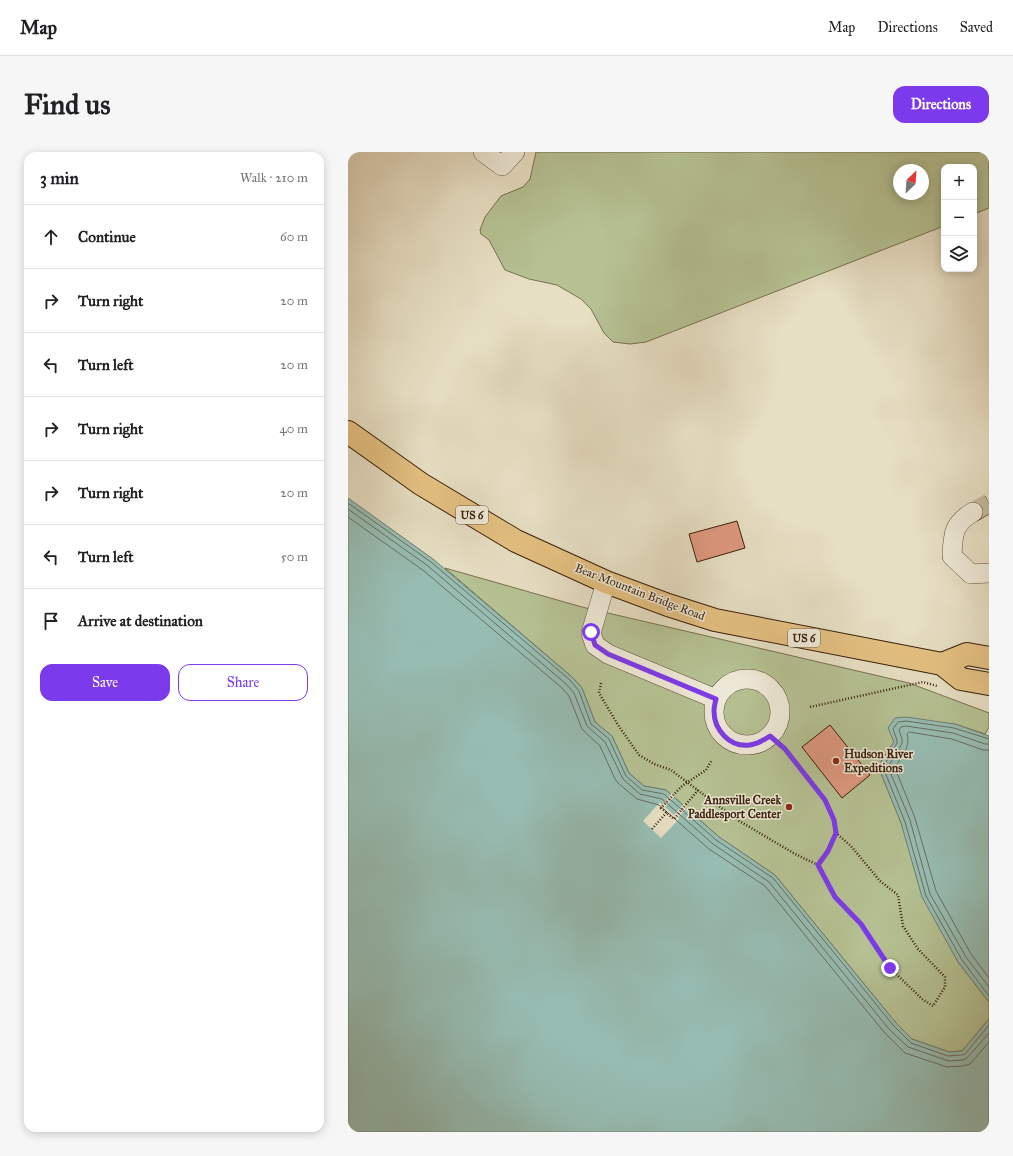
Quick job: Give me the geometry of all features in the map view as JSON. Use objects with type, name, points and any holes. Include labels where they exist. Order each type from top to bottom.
[{"type":"highway","name":"Bear Mountain Bridge Road","points":[[348,432],[421,484],[516,541],[606,582],[668,605],[715,620],[942,664],[961,679],[989,684]]},
{"type":"highway","points":[[942,664],[966,654],[989,658]]},
{"type":"street","points":[[483,152],[502,166],[515,152]]},
{"type":"street","points":[[972,512],[958,523],[954,537],[952,556],[971,574],[989,573]]},
{"type":"street","points":[[606,582],[591,632],[595,645],[608,654],[716,699]]},
{"type":"street","points":[[740,680],[751,680],[761,683],[770,689],[776,697],[779,707],[779,718],[776,728],[770,736],[750,746],[738,744],[728,740],[720,732],[715,721],[714,710],[716,699],[722,690],[730,684],[740,680]]},
{"type":"path","points":[[810,707],[923,682],[938,686]]},
{"type":"path","points":[[601,683],[599,693],[618,725],[639,754],[654,764],[671,770],[736,819],[795,854],[818,865],[835,897],[861,924],[890,968],[922,999],[934,1006],[945,987],[945,977],[918,949],[903,926],[898,895],[880,881],[851,846],[836,833]]},
{"type":"path","points":[[770,736],[785,749],[825,800],[834,820],[836,833],[828,851],[818,865]]},
{"type":"path","points":[[698,790],[674,819],[662,808],[682,786],[706,770],[712,760]]},
{"type":"path","points":[[652,829],[667,812]]},
{"type":"green space","points":[[536,152],[989,152],[989,208],[977,213],[977,164],[941,164],[941,227],[646,342],[630,344],[613,342],[604,333],[591,309],[581,299],[557,285],[529,279],[505,270],[489,240],[481,234],[480,230],[485,217],[501,196],[523,187],[530,179]]},
{"type":"green space","name":"Annsville Creek Paddlesport Center","points":[[445,568],[582,607],[909,683],[989,713],[989,727],[985,734],[955,724],[894,742],[878,766],[958,962],[989,1002],[989,1019],[962,1051],[949,1052],[912,1039],[896,1023],[775,875],[719,837],[666,790],[644,786],[629,773],[612,736],[595,722],[582,688],[572,677]]},
{"type":"water","points":[[348,498],[433,559],[572,677],[582,688],[595,722],[612,736],[629,773],[644,786],[666,790],[719,837],[775,875],[896,1023],[912,1039],[949,1052],[962,1051],[989,1019],[989,1132],[348,1132]]},
{"type":"water","points":[[906,717],[955,724],[989,736],[989,1002],[958,962],[922,897],[901,823],[878,766],[894,742],[888,728],[895,718]]},
{"type":"pier","points":[[672,793],[675,796],[665,807],[674,815],[684,804],[687,807],[678,818],[679,819],[661,838],[643,821],[660,802],[662,805]]},
{"type":"building","points":[[985,496],[989,504],[989,514],[977,521],[968,505]]},
{"type":"building","points":[[737,521],[745,548],[697,562],[689,534]]},
{"type":"building","name":"Hudson River Expeditions","points":[[830,725],[870,775],[842,798],[802,747]]},
{"type":"tunnel","points":[[973,512],[989,503]]},
{"type":"place","name":"Hudson River Expeditions","points":[[836,761]]},
{"type":"place","name":"Annsville Creek Paddlesport Center","points":[[789,807]]},
{"type":"route","points":[[591,632],[595,645],[608,654],[716,699],[714,710],[715,721],[720,732],[728,740],[738,744],[750,746],[770,736],[785,749],[825,800],[834,820],[836,833],[828,851],[818,865],[835,897],[861,924],[890,968]]}]
